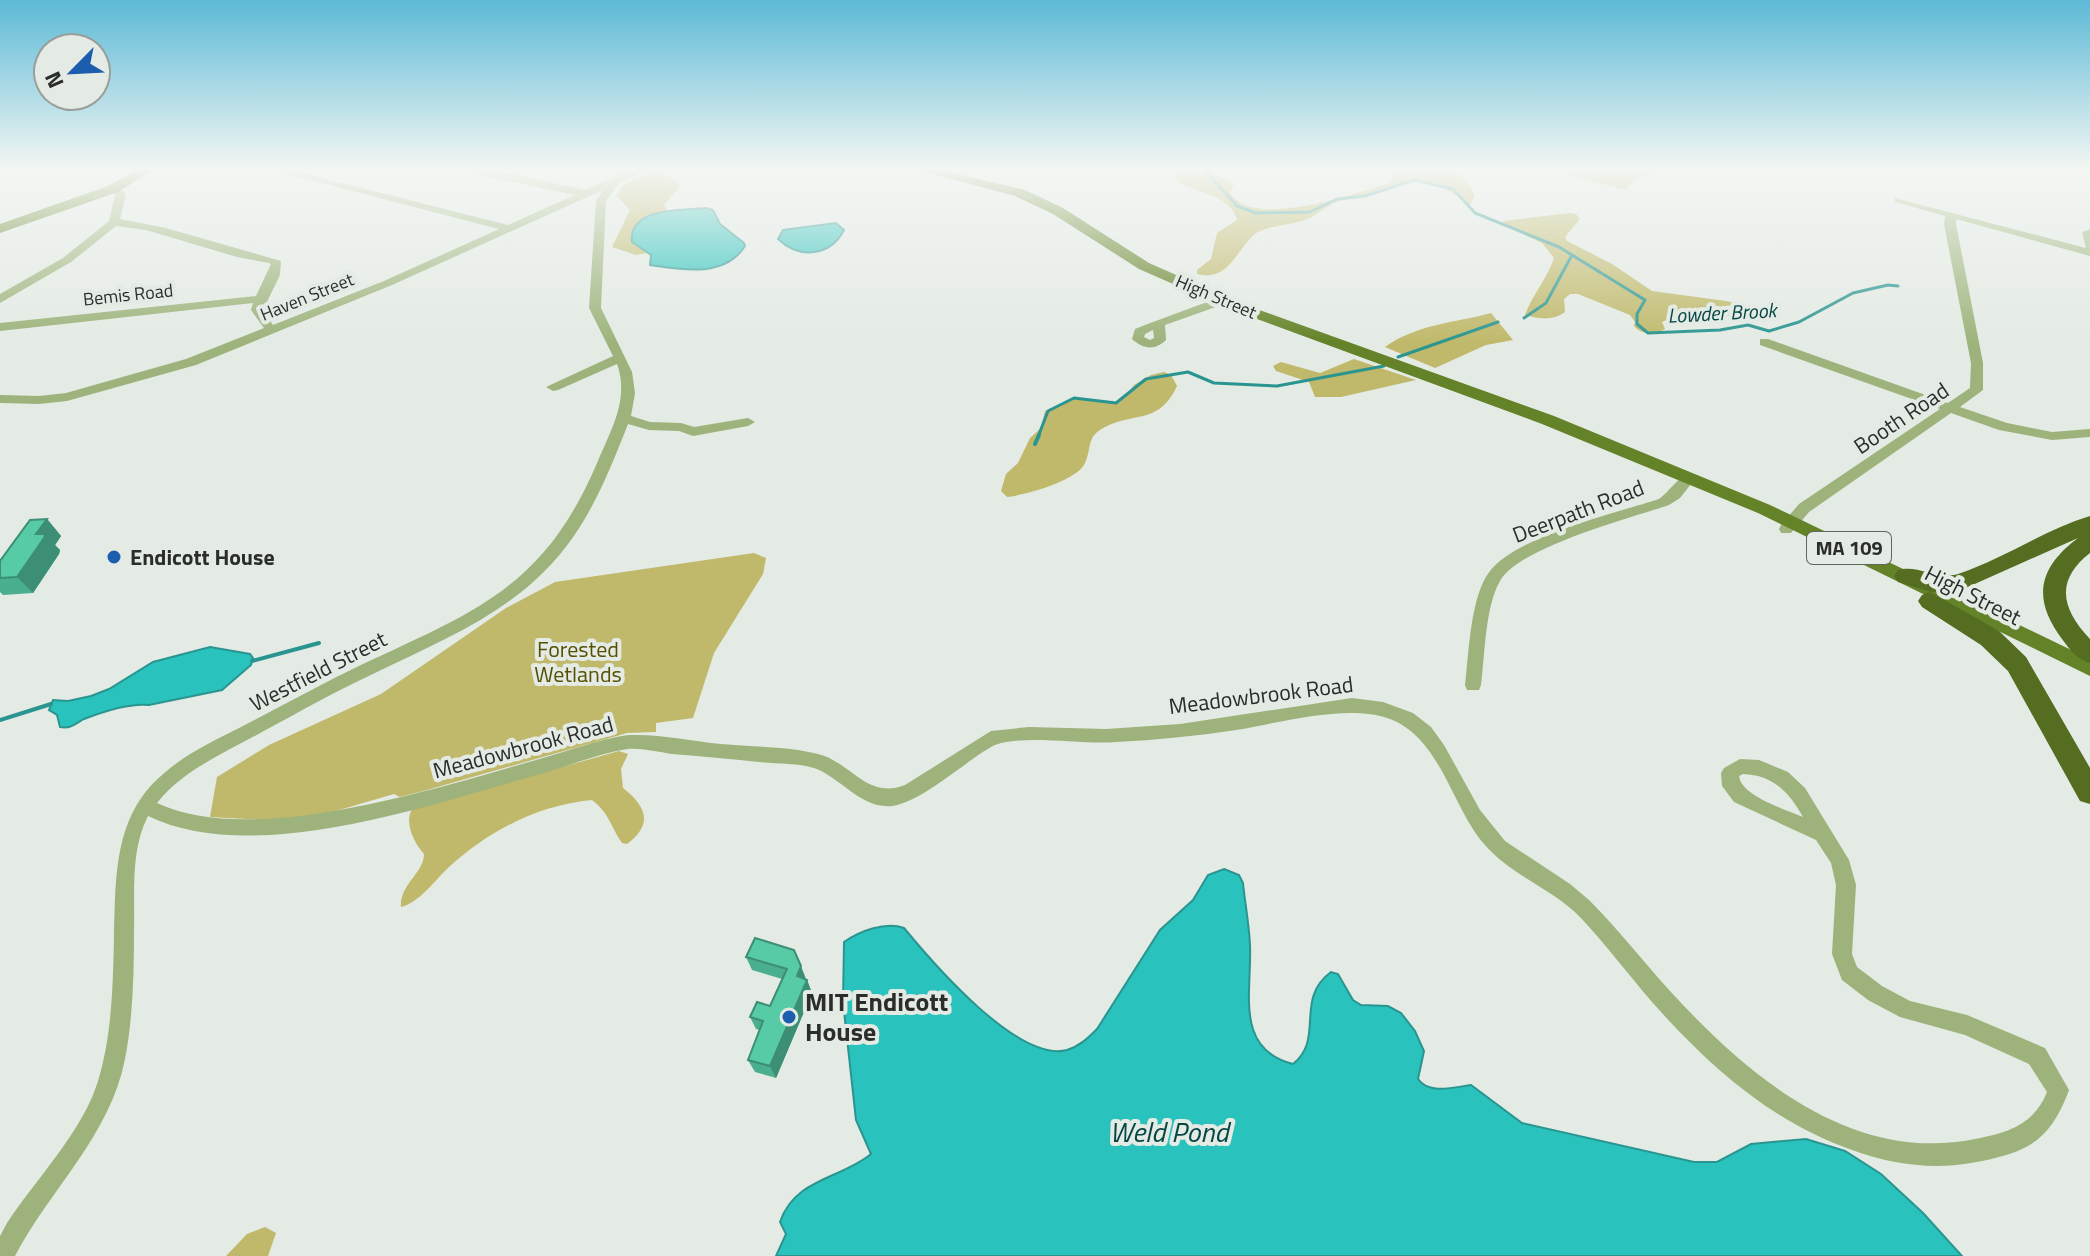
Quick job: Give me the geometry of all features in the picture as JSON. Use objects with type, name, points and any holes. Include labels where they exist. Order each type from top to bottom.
[{"type":"highway","points":[[1906,576],[1931,584],[1959,583],[2090,524]]},
{"type":"highway","points":[[2090,541],[2058,573],[2052,596],[2066,628],[2090,654]]},
{"type":"highway","points":[[1930,601],[1990,638],[2017,664],[2032,685],[2090,793]]},
{"type":"main road","name":"High Street","points":[[1081,226],[1144,266],[1319,339],[1431,376],[1548,420],[1906,576],[2090,668]]},
{"type":"main road","name":"High Street","points":[[1788,525],[2090,681]]},
{"type":"street","points":[[0,299],[67,260],[110,226]]},
{"type":"street","points":[[144,226],[232,253],[272,259],[277,263],[277,270],[259,299],[257,310],[271,330]]},
{"type":"street","points":[[498,226],[508,228]]},
{"type":"street","name":"Haven Street","points":[[0,399],[51,399],[92,392],[181,366],[388,283],[513,226]]},
{"type":"street","name":"Westfield Street","points":[[2,1256],[31,1206],[97,1110],[114,1061],[121,1004],[128,861],[135,824],[145,806],[156,792],[185,768],[233,739],[463,624],[514,591],[557,547],[581,514],[624,418],[628,380],[620,358],[600,326],[595,296],[599,226]]},
{"type":"street","name":"Booth Road","points":[[1788,525],[1804,508],[1976,390],[1977,380],[1950,226]]},
{"type":"street","points":[[1990,226],[2090,253]]},
{"type":"street","points":[[2088,232],[2090,246]]},
{"type":"street","name":"Bemis Road","points":[[0,327],[259,299]]},
{"type":"street","points":[[1159,323],[1223,300]]},
{"type":"street","points":[[1764,342],[2029,434],[2090,433]]},
{"type":"street","points":[[553,387],[620,358]]},
{"type":"street","points":[[624,418],[649,426],[681,427],[693,432],[748,422]]},
{"type":"street","name":"Deerpath Road","points":[[1473,685],[1491,585],[1506,563],[1531,549],[1664,502],[1686,482]]},
{"type":"street","name":"Meadowbrook Road","points":[[145,806],[170,818],[201,826],[245,828],[315,821],[426,798],[629,742],[817,761],[875,796],[892,798],[911,790],[991,738],[1029,734],[1106,736],[1180,731],[1352,705],[1381,705],[1402,713],[1422,729],[1435,745],[1476,821],[1496,844],[1572,898],[1682,1019],[1758,1090],[1798,1116],[1840,1137],[1905,1155],[1964,1153],[2009,1143],[2037,1129],[2051,1114],[2058,1090],[2037,1056],[1967,1025],[1907,1010],[1875,993],[1849,973],[1842,954],[1846,885],[1840,860],[1821,834],[1799,793],[1782,777],[1759,767],[1740,766],[1730,773],[1731,786],[1740,797],[1821,834]]},
{"type":"green space","points":[[622,226],[640,226],[638,247],[647,253],[636,255],[612,247]]},
{"type":"green space","points":[[1228,226],[1280,226],[1258,232],[1218,273],[1197,274],[1197,270],[1211,259],[1217,233]]},
{"type":"green space","points":[[1504,226],[1574,226],[1565,237],[1567,241],[1612,264],[1652,291],[1757,308],[1762,318],[1681,313],[1662,322],[1665,329],[1649,333],[1634,326],[1630,315],[1578,294],[1570,294],[1564,299],[1565,312],[1556,317],[1525,315],[1554,258],[1542,243]]},
{"type":"green space","points":[[1491,313],[1513,340],[1486,345],[1435,368],[1385,347],[1410,333]]},
{"type":"green space","points":[[1354,359],[1416,380],[1341,397],[1315,397],[1309,382],[1276,371],[1273,366],[1281,362],[1320,373]]},
{"type":"green space","points":[[1164,372],[1171,375],[1177,386],[1170,399],[1153,413],[1112,424],[1096,433],[1085,463],[1072,476],[1015,496],[1007,497],[1001,491],[1006,474],[1018,463],[1030,438],[1041,428],[1045,411],[1073,399],[1115,402],[1124,398],[1134,385],[1151,375]]},
{"type":"green space","name":"Forested Wetlands","points":[[754,553],[766,558],[763,574],[714,653],[693,718],[656,723],[656,732],[627,733],[427,790],[400,797],[394,794],[298,822],[210,817],[217,777],[269,745],[381,694],[506,608],[555,582]]},
{"type":"green space","points":[[619,751],[628,754],[621,769],[623,788],[637,802],[644,815],[641,829],[627,844],[622,843],[606,815],[592,800],[552,808],[515,822],[480,842],[448,868],[421,896],[401,907],[404,892],[420,867],[424,854],[411,833],[409,820],[412,809]]},
{"type":"green space","points":[[265,1227],[276,1233],[268,1256],[226,1256],[247,1234]]},
{"type":"water","points":[[637,226],[722,226],[745,246],[726,263],[715,267],[676,269],[650,265],[651,255],[632,242]]},
{"type":"water","points":[[839,226],[844,230],[831,246],[804,252],[778,239],[783,230]]},
{"type":"water","points":[[210,647],[250,654],[253,658],[251,665],[222,690],[116,709],[70,727],[60,727],[57,715],[49,710],[53,700],[68,701],[91,696],[109,689],[153,662]]},
{"type":"water","name":"Weld Pond","points":[[1224,869],[1239,875],[1243,883],[1250,945],[1250,1016],[1262,1046],[1274,1057],[1293,1064],[1302,1054],[1307,1043],[1314,994],[1331,972],[1338,974],[1353,1000],[1361,1005],[1388,1006],[1401,1013],[1415,1031],[1424,1051],[1418,1079],[1429,1087],[1443,1089],[1471,1085],[1522,1123],[1694,1162],[1717,1162],[1751,1144],[1806,1139],[1845,1151],[1881,1174],[1923,1213],[1962,1256],[776,1256],[786,1234],[780,1222],[796,1196],[871,1154],[856,1120],[843,1002],[844,942],[873,928],[904,928],[955,985],[1001,1026],[1047,1050],[1067,1050],[1080,1044],[1097,1029],[1160,930],[1193,900],[1208,875]]},
{"type":"building","points":[[47,519],[36,534],[45,534],[44,538],[17,577],[0,578],[0,561],[30,520]]},
{"type":"building","points":[[755,938],[794,950],[801,966],[797,976],[807,980],[770,1066],[748,1060],[763,1021],[750,1017],[757,1002],[770,1006],[787,969],[746,957]]},
{"type":"waterway","name":"Lowder Brook","points":[[1506,226],[1572,255]]},
{"type":"waterway","points":[[1524,318],[1546,303],[1572,255]]},
{"type":"waterway","name":"Lowder Brook","points":[[1572,255],[1645,300],[1637,314],[1637,324],[1648,333],[1720,330],[1748,325],[1769,331],[1799,322],[1853,293],[1888,285],[1898,286]]},
{"type":"waterway","points":[[1398,357],[1498,322]]},
{"type":"waterway","points":[[1038,437],[1048,411],[1074,398],[1116,403],[1146,379],[1188,372],[1214,383],[1277,386],[1384,366]]},
{"type":"waterway","points":[[1035,444],[1039,435]]},
{"type":"waterway","points":[[252,661],[319,643]]},
{"type":"waterway","points":[[0,720],[51,704]]},
{"type":"place","name":"Endicott House","points":[[114,557]]},
{"type":"place","name":"MIT Endicott House","points":[[789,1017]]}]
